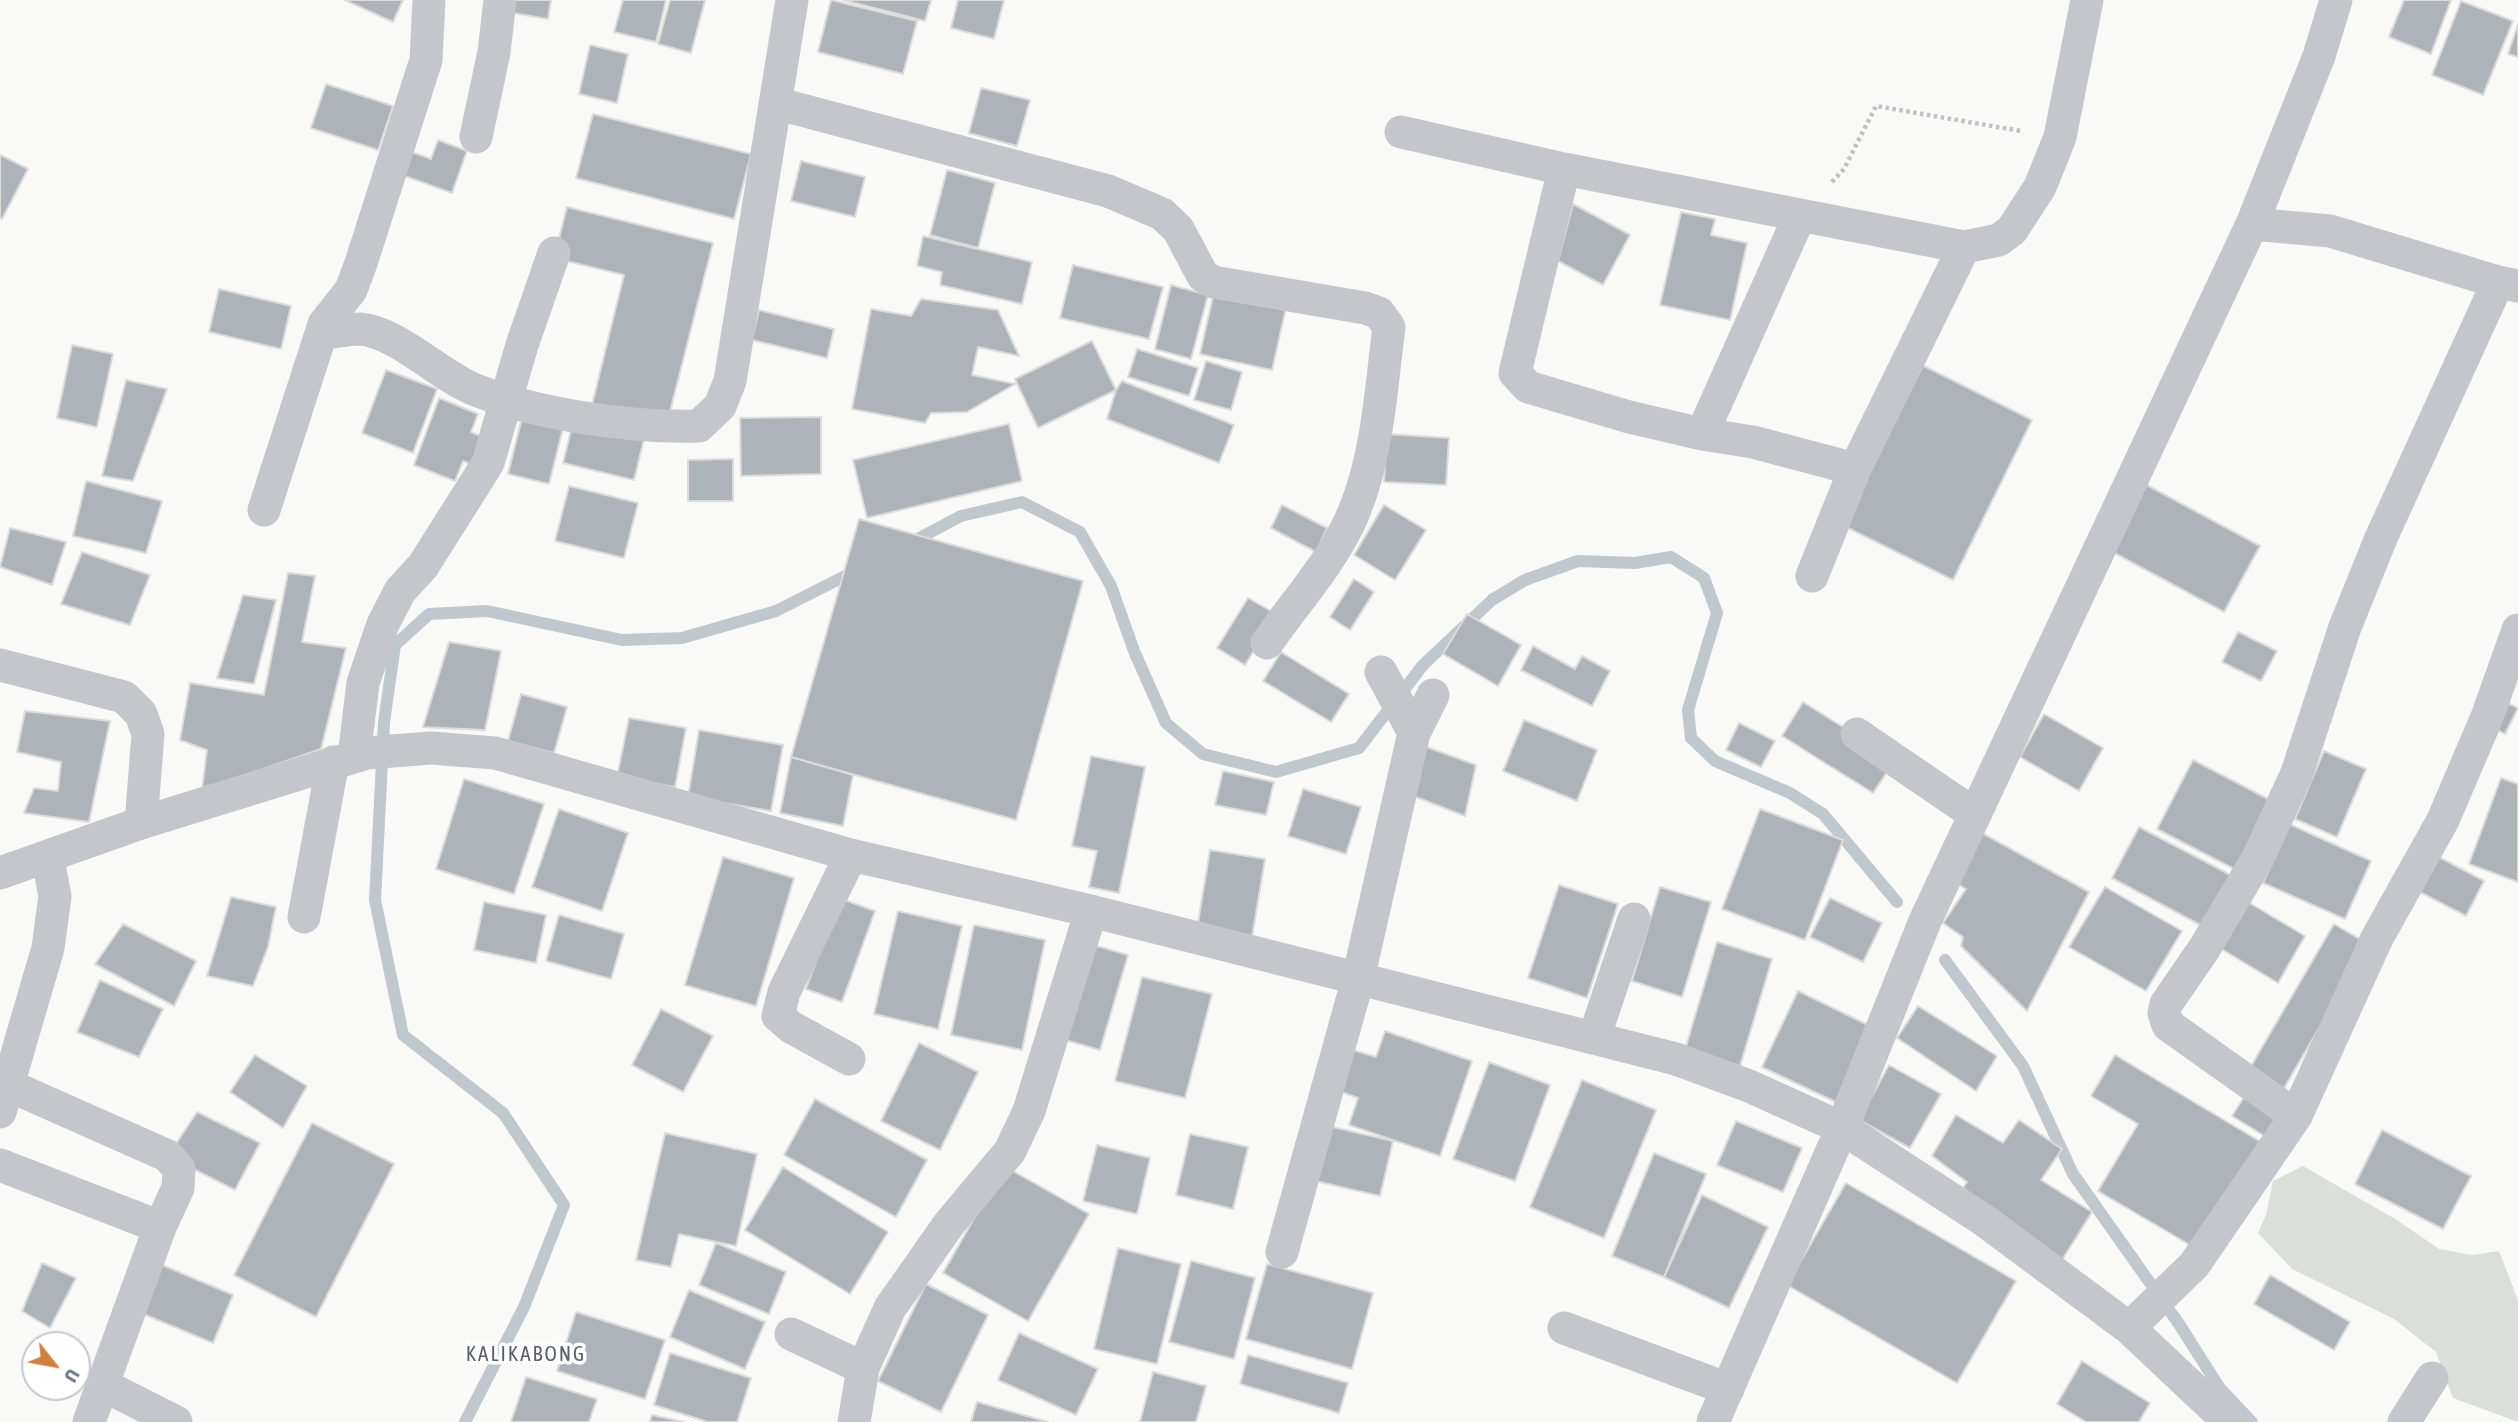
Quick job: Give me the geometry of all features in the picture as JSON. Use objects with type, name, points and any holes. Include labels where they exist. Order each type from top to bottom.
[{"type":"street","points":[[264,510],[323,333],[330,316],[351,290],[362,263],[426,60],[429,0]]},
{"type":"street","points":[[476,137],[494,52],[500,0]]},
{"type":"street","points":[[323,333],[362,329],[403,346],[444,374],[474,390],[507,401],[653,428],[699,426],[720,406],[730,381],[792,0]]},
{"type":"street","points":[[1401,132],[1564,169],[1964,247],[1999,240],[2012,230],[2040,187],[2060,137],[2087,0]]},
{"type":"street","points":[[1713,1422],[1842,1128],[1925,921],[2252,224],[2319,56],[2336,0]]},
{"type":"street","points":[[775,103],[1108,191],[1162,214],[1178,229],[1203,276],[1213,282],[1379,313],[1389,327],[1379,404],[1364,478],[1353,513],[1268,643]]},
{"type":"street","points":[[1564,169],[1515,373],[1519,380],[1528,387],[1629,417],[1702,434],[1753,442],[1855,469]]},
{"type":"street","points":[[1702,434],[1800,215]]},
{"type":"street","points":[[2252,224],[2330,231],[2508,284],[2381,538],[2345,627],[2297,773],[2258,858],[2204,949],[2166,1004],[2164,1013],[2168,1025],[2296,1116]]},
{"type":"street","points":[[1812,576],[1855,469],[1964,247]]},
{"type":"street","points":[[304,917],[351,757],[363,683],[383,624],[400,591],[423,566],[476,487],[488,463],[522,345],[554,253]]},
{"type":"street","points":[[2137,1322],[2194,1265],[2296,1116],[2377,938],[2443,820],[2512,664],[2518,630]]},
{"type":"street","points":[[0,665],[124,697],[141,714],[148,734],[141,823]]},
{"type":"street","points":[[1386,680],[1412,726]]},
{"type":"street","points":[[1282,1252],[1358,979],[1412,726],[1433,695]]},
{"type":"street","points":[[1857,734],[1974,814]]},
{"type":"street","points":[[0,873],[50,875],[141,823],[351,757],[431,748],[495,752],[851,855],[1091,911],[1676,1059],[1749,1086],[1842,1128],[2137,1322],[2229,1422]]},
{"type":"street","points":[[849,1059],[791,1027],[778,1016],[784,992],[851,855]]},
{"type":"street","points":[[50,875],[48,948],[4,1099],[168,1156],[179,1169],[178,1188],[160,1227],[89,1422]]},
{"type":"street","points":[[854,1422],[863,1368],[891,1308],[949,1224],[1014,1141],[1041,1081],[1091,911]]},
{"type":"street","points":[[1594,1038],[1634,919]]},
{"type":"street","points":[[0,1165],[160,1227]]},
{"type":"street","points":[[1564,1328],[1728,1389]]},
{"type":"street","points":[[791,1334],[863,1368]]},
{"type":"street","points":[[2404,1422],[2432,1378]]},
{"type":"street","points":[[103,1385],[176,1422]]},
{"type":"path","points":[[1800,215],[1844,169],[1876,106],[2060,137]]},
{"type":"shaded area","points":[[2303,1166],[2397,1220],[2439,1249],[2472,1255],[2499,1251],[2518,1300],[2518,1422],[2453,1398],[2436,1352],[2394,1319],[2292,1269],[2258,1233],[2266,1215],[2273,1181]]},
{"type":"building","points":[[345,0],[403,0],[393,22]]},
{"type":"building","points":[[503,0],[551,0],[548,19],[501,11]]},
{"type":"building","points":[[623,0],[666,0],[656,42],[614,32]]},
{"type":"building","points":[[670,0],[705,0],[691,53],[658,44]]},
{"type":"building","points":[[831,0],[917,21],[903,74],[818,52]]},
{"type":"building","points":[[843,0],[931,0],[925,21]]},
{"type":"building","points":[[958,0],[1004,0],[994,39],[951,28]]},
{"type":"building","points":[[2404,0],[2451,0],[2431,54],[2389,37]]},
{"type":"building","points":[[2461,1],[2513,21],[2483,95],[2432,75]]},
{"type":"building","points":[[2518,24],[2518,57],[2508,54]]},
{"type":"building","points":[[590,45],[628,54],[617,103],[579,94]]},
{"type":"building","points":[[326,84],[393,106],[378,150],[311,128]]},
{"type":"building","points":[[981,88],[1030,100],[1017,146],[969,133]]},
{"type":"building","points":[[593,114],[751,154],[734,219],[576,178]]},
{"type":"building","points":[[438,140],[467,151],[452,193],[391,171],[400,148],[431,159]]},
{"type":"building","points":[[0,155],[28,169],[2,219],[0,218]]},
{"type":"building","points":[[801,161],[865,177],[855,217],[791,201]]},
{"type":"building","points":[[947,170],[995,183],[978,248],[930,235]]},
{"type":"building","points":[[1573,204],[1630,235],[1603,285],[1558,261]]},
{"type":"building","points":[[567,207],[713,243],[667,423],[592,405],[624,275],[554,258]]},
{"type":"building","points":[[1681,212],[1715,219],[1711,235],[1747,243],[1730,320],[1660,305]]},
{"type":"building","points":[[923,236],[1032,262],[1022,304],[940,285],[942,272],[917,266]]},
{"type":"building","points":[[1073,265],[1163,287],[1149,339],[1060,318]]},
{"type":"building","points":[[1171,285],[1208,295],[1191,359],[1155,349]]},
{"type":"building","points":[[219,289],[291,306],[281,349],[209,332]]},
{"type":"building","points":[[1214,292],[1286,308],[1272,370],[1200,354]]},
{"type":"building","points":[[921,299],[998,310],[1019,356],[978,347],[972,375],[1015,384],[967,412],[931,413],[925,423],[852,409],[871,309],[911,316]]},
{"type":"building","points":[[759,310],[834,329],[827,358],[752,340]]},
{"type":"building","points":[[1092,341],[1116,390],[1038,428],[1015,379]]},
{"type":"building","points":[[72,345],[113,354],[97,427],[57,418]]},
{"type":"building","points":[[1137,349],[1198,368],[1189,396],[1128,377]]},
{"type":"building","points":[[1206,361],[1242,372],[1231,410],[1194,400]]},
{"type":"building","points":[[1920,364],[2032,420],[1953,580],[1840,524]]},
{"type":"building","points":[[386,370],[437,389],[413,453],[362,433]]},
{"type":"building","points":[[126,380],[167,389],[133,481],[102,476]]},
{"type":"building","points":[[1122,381],[1234,425],[1219,463],[1107,419],[1116,390]]},
{"type":"building","points":[[439,398],[478,414],[471,432],[485,438],[474,465],[463,461],[455,481],[414,465]]},
{"type":"building","points":[[525,406],[566,416],[549,484],[508,474]]},
{"type":"building","points":[[821,417],[821,474],[741,476],[740,418]]},
{"type":"building","points":[[573,422],[644,439],[634,480],[563,463]]},
{"type":"building","points":[[1009,424],[1022,481],[867,518],[853,460]]},
{"type":"building","points":[[1387,434],[1449,438],[1446,485],[1384,482]]},
{"type":"building","points":[[733,459],[733,501],[688,501],[688,460]]},
{"type":"building","points":[[86,481],[162,501],[146,553],[73,536]]},
{"type":"building","points":[[2143,483],[2260,546],[2224,612],[2107,549]]},
{"type":"building","points":[[569,486],[638,503],[624,558],[555,541]]},
{"type":"building","points":[[1282,505],[1327,528],[1316,552],[1271,528]]},
{"type":"building","points":[[1384,505],[1426,530],[1395,580],[1354,555]]},
{"type":"building","points":[[859,519],[1083,581],[1016,820],[791,757]]},
{"type":"building","points":[[10,528],[66,542],[52,585],[0,567]]},
{"type":"building","points":[[82,552],[150,575],[130,625],[61,604]]},
{"type":"building","points":[[288,573],[315,576],[302,642],[346,648],[321,749],[202,790],[207,750],[180,740],[190,683],[264,695]]},
{"type":"building","points":[[1354,579],[1374,592],[1350,630],[1330,617]]},
{"type":"building","points":[[243,595],[276,600],[254,684],[217,678]]},
{"type":"building","points":[[1248,598],[1276,614],[1245,665],[1217,648]]},
{"type":"building","points":[[1467,614],[1521,645],[1498,686],[1443,654]]},
{"type":"building","points":[[2238,632],[2277,651],[2261,681],[2222,662]]},
{"type":"building","points":[[449,642],[501,651],[485,730],[423,727]]},
{"type":"building","points":[[1533,646],[1575,669],[1582,656],[1610,671],[1592,706],[1521,670]]},
{"type":"building","points":[[1281,652],[1349,694],[1331,722],[1263,681]]},
{"type":"building","points":[[521,694],[567,707],[554,753],[508,741]]},
{"type":"building","points":[[2500,699],[2518,708],[2505,734],[2487,724]]},
{"type":"building","points":[[1803,702],[1895,760],[1873,793],[1782,736]]},
{"type":"building","points":[[25,711],[110,721],[89,822],[24,813],[34,788],[58,791],[61,762],[17,752]]},
{"type":"building","points":[[2044,714],[2103,748],[2079,791],[2020,757]]},
{"type":"building","points":[[629,718],[686,728],[675,787],[617,777]]},
{"type":"building","points":[[1524,720],[1597,750],[1577,801],[1503,771]]},
{"type":"building","points":[[1739,723],[1775,741],[1761,767],[1726,750]]},
{"type":"building","points":[[699,730],[783,745],[771,811],[688,797]]},
{"type":"building","points":[[1421,745],[1476,765],[1465,816],[1406,793]]},
{"type":"building","points":[[2324,751],[2366,769],[2337,837],[2295,819]]},
{"type":"building","points":[[1091,756],[1145,767],[1119,893],[1089,887],[1097,851],[1072,846]]},
{"type":"building","points":[[791,757],[853,775],[843,826],[780,813]]},
{"type":"building","points":[[2193,760],[2274,802],[2238,871],[2157,829]]},
{"type":"building","points":[[1223,771],[1274,782],[1266,815],[1215,805]]},
{"type":"building","points":[[2501,778],[2518,784],[2518,882],[2469,864]]},
{"type":"building","points":[[464,779],[544,804],[514,894],[436,869]]},
{"type":"building","points":[[1303,789],[1361,807],[1346,854],[1288,836]]},
{"type":"building","points":[[559,809],[628,833],[602,911],[532,887]]},
{"type":"building","points":[[1760,809],[1843,840],[1805,940],[1722,909]]},
{"type":"building","points":[[2289,824],[2371,861],[2345,919],[2263,883]]},
{"type":"building","points":[[2139,827],[2238,879],[2210,930],[2112,878]]},
{"type":"building","points":[[1980,832],[2089,892],[2027,1011],[1961,946],[1963,937],[1943,923],[1966,889],[1952,881]]},
{"type":"building","points":[[1210,850],[1265,859],[1252,937],[1197,929]]},
{"type":"building","points":[[2437,856],[2484,881],[2466,916],[2418,891]]},
{"type":"building","points":[[723,857],[794,878],[756,1006],[685,985]]},
{"type":"building","points":[[1559,885],[1618,904],[1587,998],[1528,978]]},
{"type":"building","points":[[1660,887],[1711,902],[1682,997],[1632,981]]},
{"type":"building","points":[[2105,887],[2182,931],[2146,991],[2069,947]]},
{"type":"building","points":[[231,897],[276,907],[268,947],[253,986],[207,976]]},
{"type":"building","points":[[839,898],[875,911],[842,1002],[806,989]]},
{"type":"building","points":[[1830,898],[1882,923],[1863,962],[1810,937]]},
{"type":"building","points":[[2241,898],[2305,936],[2278,983],[2213,944]]},
{"type":"building","points":[[484,902],[546,915],[536,963],[474,950]]},
{"type":"building","points":[[898,911],[962,926],[938,1029],[874,1014]]},
{"type":"building","points":[[559,915],[624,934],[611,979],[546,961]]},
{"type":"building","points":[[123,924],[196,961],[174,1006],[95,964]]},
{"type":"building","points":[[2334,924],[2368,944],[2284,1088],[2250,1068]]},
{"type":"building","points":[[974,925],[1045,940],[1022,1050],[951,1035]]},
{"type":"building","points":[[1717,942],[1772,959],[1740,1066],[1685,1050]]},
{"type":"building","points":[[1090,944],[1128,955],[1100,1050],[1062,1039]]},
{"type":"building","points":[[1142,977],[1212,994],[1185,1098],[1115,1081]]},
{"type":"building","points":[[100,980],[163,1009],[139,1057],[77,1032]]},
{"type":"building","points":[[1798,991],[1874,1028],[1838,1103],[1762,1067]]},
{"type":"building","points":[[1918,1006],[1997,1056],[1976,1091],[1897,1038]]},
{"type":"building","points":[[661,1009],[713,1036],[683,1092],[632,1065]]},
{"type":"building","points":[[1385,1031],[1472,1061],[1440,1156],[1349,1125],[1358,1098],[1339,1091],[1353,1050],[1376,1057]]},
{"type":"building","points":[[919,1043],[978,1072],[940,1150],[881,1121]]},
{"type":"building","points":[[255,1055],[307,1086],[283,1128],[230,1092]]},
{"type":"building","points":[[2115,1055],[2266,1145],[2202,1252],[2098,1191],[2138,1124],[2091,1096]]},
{"type":"building","points":[[1489,1062],[1550,1085],[1515,1181],[1453,1159]]},
{"type":"building","points":[[1889,1065],[1941,1094],[1910,1148],[1859,1120]]},
{"type":"building","points":[[1582,1080],[1656,1110],[1604,1238],[1530,1207]]},
{"type":"building","points":[[2248,1091],[2287,1115],[2271,1140],[2232,1116]]},
{"type":"building","points":[[815,1099],[927,1160],[896,1217],[784,1155]]},
{"type":"building","points":[[197,1112],[260,1143],[235,1190],[168,1156]]},
{"type":"building","points":[[1956,1115],[2003,1143],[2019,1120],[2062,1149],[2041,1180],[2092,1212],[2062,1260],[1961,1191],[1967,1182],[1932,1156]]},
{"type":"building","points":[[1736,1121],[1802,1148],[1783,1192],[1717,1165]]},
{"type":"building","points":[[312,1123],[394,1164],[316,1317],[234,1275]]},
{"type":"building","points":[[1324,1125],[1393,1141],[1380,1196],[1311,1180]]},
{"type":"building","points":[[2382,1130],[2471,1176],[2443,1229],[2355,1184]]},
{"type":"building","points":[[665,1133],[757,1154],[736,1246],[679,1234],[671,1267],[636,1260]]},
{"type":"building","points":[[1190,1134],[1248,1147],[1233,1209],[1176,1195]]},
{"type":"building","points":[[1097,1145],[1150,1158],[1137,1214],[1083,1201]]},
{"type":"building","points":[[1654,1153],[1706,1174],[1664,1277],[1612,1256]]},
{"type":"building","points":[[1004,1166],[1089,1214],[1028,1321],[943,1273]]},
{"type":"building","points":[[783,1167],[888,1232],[850,1294],[745,1230]]},
{"type":"building","points":[[1846,1183],[2016,1281],[1957,1383],[1787,1285]]},
{"type":"building","points":[[1702,1195],[1768,1227],[1729,1308],[1664,1277]]},
{"type":"building","points":[[716,1243],[786,1272],[769,1314],[699,1285]]},
{"type":"building","points":[[1118,1248],[1181,1264],[1157,1364],[1094,1349]]},
{"type":"building","points":[[1191,1261],[1255,1278],[1234,1359],[1169,1342]]},
{"type":"building","points":[[42,1263],[76,1278],[50,1328],[22,1311]]},
{"type":"building","points":[[1267,1264],[1373,1293],[1352,1369],[1246,1339]]},
{"type":"building","points":[[162,1265],[233,1295],[213,1343],[141,1313]]},
{"type":"building","points":[[2270,1275],[2350,1322],[2334,1350],[2254,1304]]},
{"type":"building","points":[[926,1284],[988,1315],[941,1412],[878,1381]]},
{"type":"building","points":[[689,1290],[765,1322],[745,1369],[670,1337]]},
{"type":"building","points":[[576,1312],[665,1340],[645,1399],[557,1371]]},
{"type":"building","points":[[1019,1333],[1098,1369],[1076,1415],[998,1380]]},
{"type":"building","points":[[670,1353],[751,1378],[737,1422],[708,1422],[654,1405]]},
{"type":"building","points":[[1248,1355],[1348,1383],[1339,1413],[1240,1384]]},
{"type":"building","points":[[2082,1361],[2150,1403],[2139,1422],[2086,1422],[2057,1404]]},
{"type":"building","points":[[1153,1372],[1206,1386],[1196,1422],[1140,1422]]},
{"type":"building","points":[[526,1377],[597,1399],[589,1422],[511,1422]]},
{"type":"building","points":[[977,1402],[1048,1422],[971,1422]]},
{"type":"building","points":[[652,1415],[684,1422],[650,1422]]},
{"type":"waterway","points":[[908,544],[961,516],[1022,502],[1080,532],[1111,586],[1134,651],[1166,723],[1203,754],[1276,772],[1359,748],[1423,665],[1492,600],[1525,580],[1578,561],[1635,563],[1671,557],[1704,578],[1717,613],[1688,710],[1691,738],[1715,761],[1790,793],[1823,814],[1897,902]]},
{"type":"waterway","points":[[465,1422],[524,1307],[564,1205],[503,1113],[403,1035],[375,900],[384,722],[395,645],[429,614],[487,611],[622,640],[682,638],[776,611],[855,571]]},
{"type":"waterway","points":[[1945,960],[2023,1066],[2073,1174],[2179,1324],[2219,1387],[2252,1422]]},
{"type":"district","name":"KALIKABONG","points":[[526,1354]]}]
